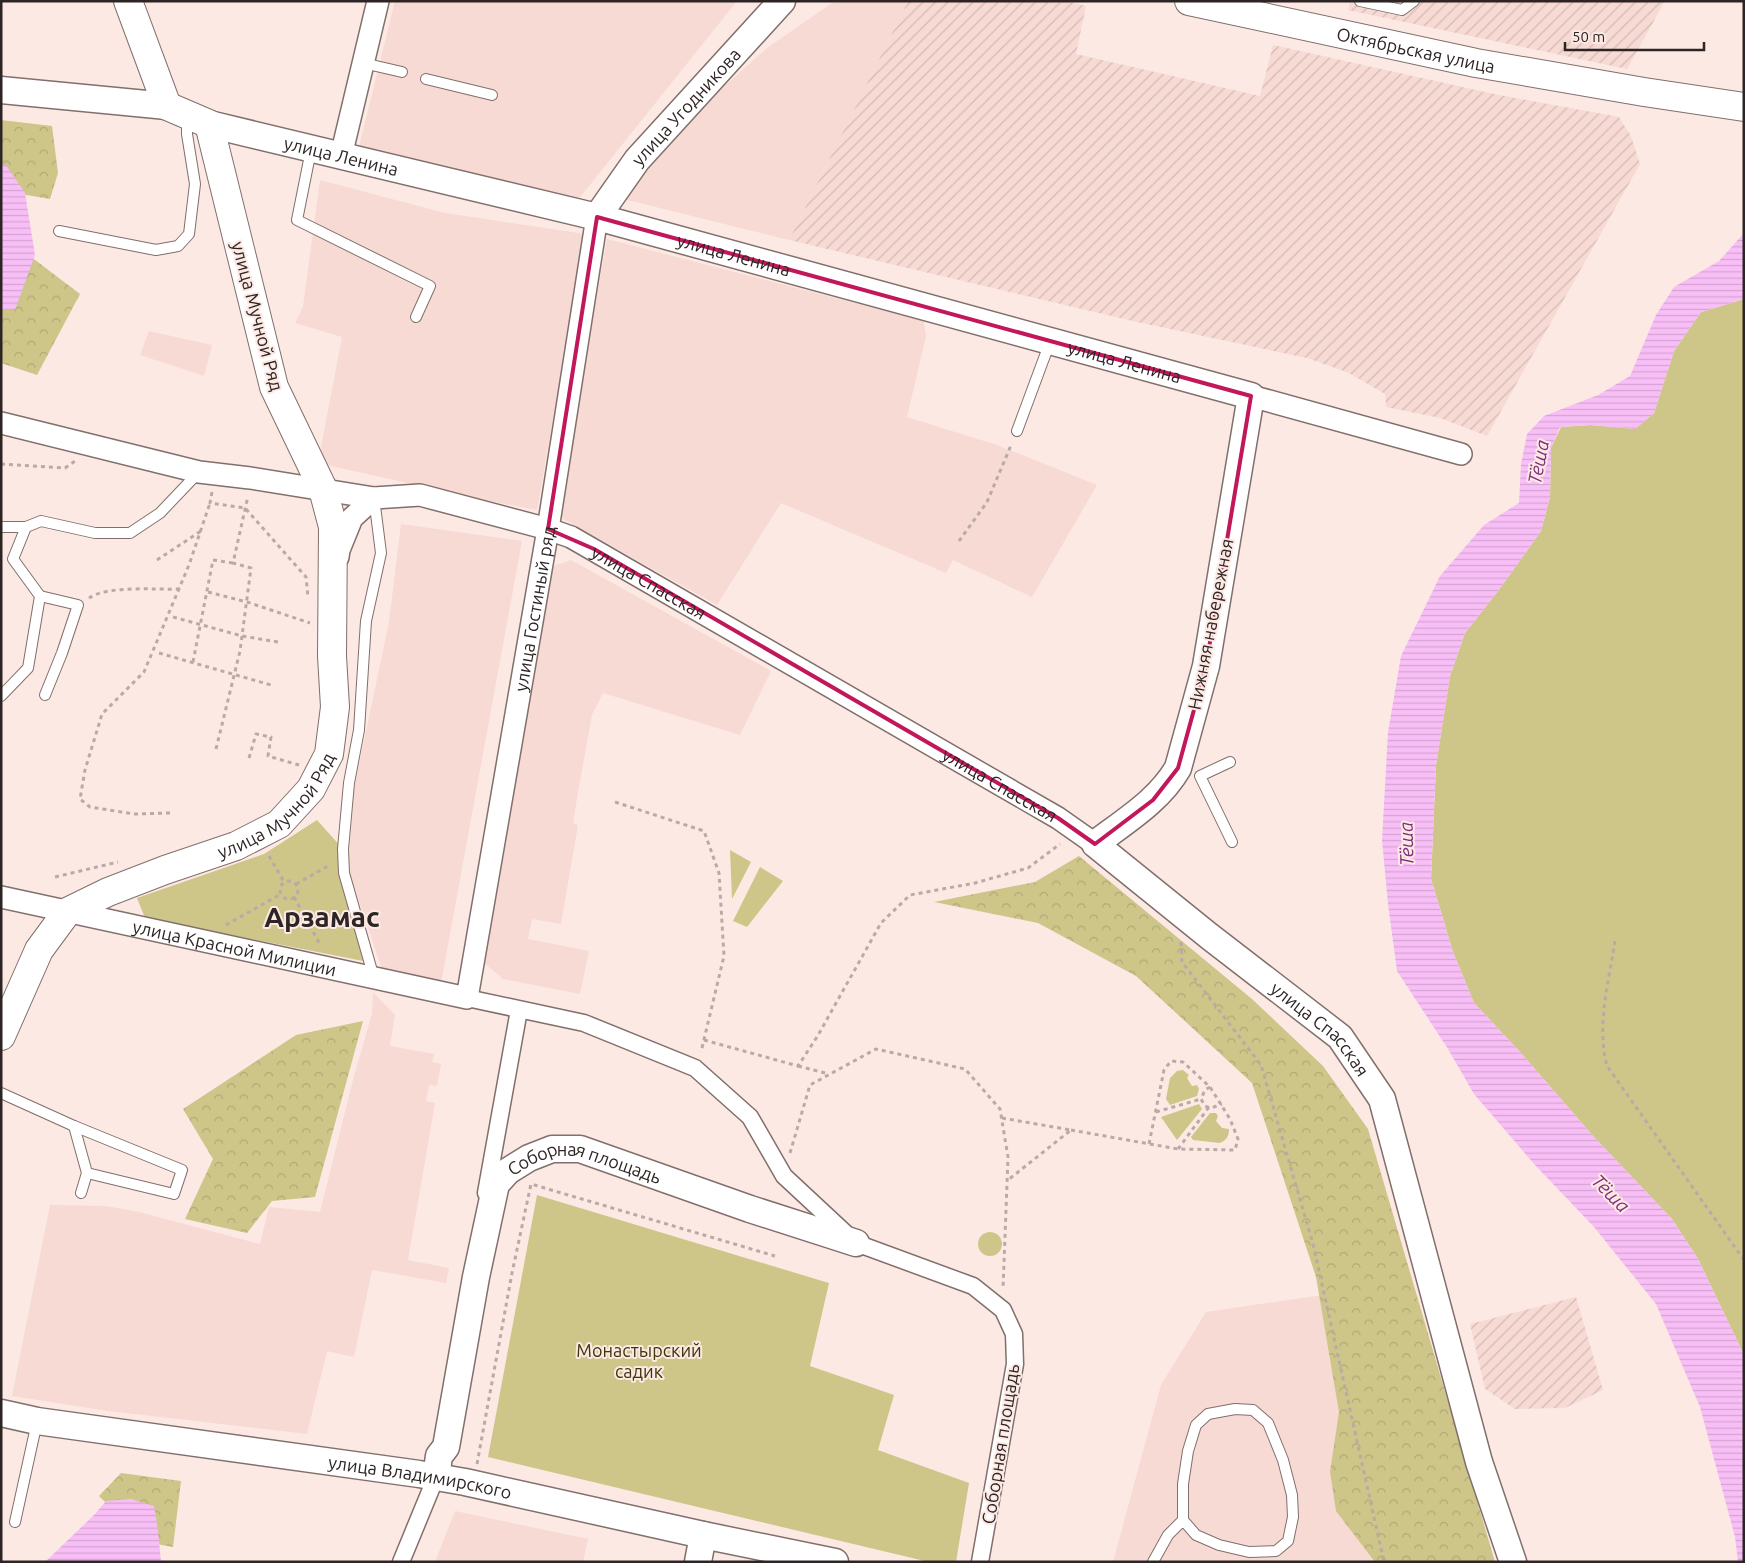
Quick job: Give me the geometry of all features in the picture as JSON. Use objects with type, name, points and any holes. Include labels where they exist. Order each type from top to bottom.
[{"type":"main road","name":"улица Мучной Ряд","points":[[67,912],[108,892],[164,870],[236,846],[279,824],[311,789],[329,754],[335,708],[332,656],[333,527],[323,489],[274,387],[188,115],[128,1]]},
{"type":"main road","name":"Октябрьская улица","points":[[1189,1],[1262,13],[1476,63],[1744,107]]},
{"type":"main road","points":[[1,1036],[39,950],[67,912]]},
{"type":"street","points":[[341,156],[378,1]]},
{"type":"street","name":"улица Угодникова","points":[[597,217],[637,160],[782,1]]},
{"type":"street","name":"улица Ленина","points":[[1,90],[188,115],[311,149],[597,217],[1460,454]]},
{"type":"street","name":"улица Гостиный ряд","points":[[467,998],[548,529],[597,217]]},
{"type":"street","name":"Нижняя набережная","points":[[1086,837],[1153,800],[1170,783],[1189,772],[1251,396]]},
{"type":"street","points":[[1,423],[99,446]]},
{"type":"street","name":"улица Спасская","points":[[99,446],[207,472],[374,498],[420,495],[548,529],[571,537],[1058,818],[1086,837],[1340,1037],[1382,1098],[1480,1462],[1513,1562]]},
{"type":"street","name":"улица Мучной Ряд","points":[[333,590],[339,550],[352,518],[374,498]]},
{"type":"street","name":"улица Красной Милиции","points":[[1,897],[467,998]]},
{"type":"street","name":"Соборная площадь","points":[[467,998],[584,1023],[695,1068],[750,1117],[784,1176],[856,1243]]},
{"type":"street","name":"Соборная площадь","points":[[437,1466],[519,1010]]},
{"type":"street","name":"Соборная площадь","points":[[437,1466],[446,1447],[476,1277],[496,1184],[508,1171],[530,1158],[552,1149],[580,1149],[750,1209],[856,1243],[972,1286],[1003,1310],[1014,1334],[1015,1364],[980,1562]]},
{"type":"street","name":"улица Владимирского","points":[[1,1413],[37,1420],[437,1466],[703,1535],[835,1562]]},
{"type":"street","points":[[401,1562],[437,1466]]},
{"type":"street","points":[[698,1562],[703,1535]]},
{"type":"lane","points":[[1360,1],[1402,10],[1414,1]]},
{"type":"lane","points":[[363,63],[402,72]]},
{"type":"lane","points":[[426,78],[492,95]]},
{"type":"lane","points":[[59,231],[156,250],[178,246],[189,234],[195,184],[187,134],[188,115]]},
{"type":"lane","points":[[311,149],[297,220],[430,286],[416,316]]},
{"type":"lane","points":[[1017,431],[1050,342]]},
{"type":"lane","points":[[1,527],[26,526],[41,522],[95,533],[130,533],[160,513],[207,472]]},
{"type":"lane","points":[[374,498],[381,553],[366,621],[360,730],[349,783],[343,858],[344,873],[375,979]]},
{"type":"lane","points":[[26,526],[14,559],[40,596],[78,605],[45,695]]},
{"type":"lane","points":[[1,696],[28,668],[40,596]]},
{"type":"lane","points":[[1230,762],[1189,772],[1232,842]]},
{"type":"lane","points":[[1,1093],[74,1126],[182,1170],[174,1194],[87,1173]]},
{"type":"lane","points":[[74,1126],[87,1173],[81,1194]]},
{"type":"lane","points":[[1153,1562],[1168,1535],[1183,1520],[1182,1484],[1188,1451],[1196,1425],[1208,1414],[1235,1409],[1253,1410],[1268,1423],[1288,1478],[1292,1495],[1293,1518],[1288,1542],[1276,1552],[1249,1552],[1219,1545],[1196,1535],[1183,1520]]},
{"type":"lane","points":[[15,1522],[37,1420]]},
{"type":"path","points":[[959,541],[987,502],[1017,431]]},
{"type":"path","points":[[1,464],[65,468],[99,446]]},
{"type":"path","points":[[170,813],[134,814],[90,807],[80,799],[85,770],[102,714],[144,672],[180,589],[210,503],[207,472]]},
{"type":"path","points":[[233,563],[248,497]]},
{"type":"path","points":[[210,503],[245,508],[306,577],[309,605]]},
{"type":"path","points":[[157,560],[201,531]]},
{"type":"path","points":[[193,662],[213,560],[251,568],[242,636],[216,749]]},
{"type":"path","points":[[78,605],[96,593],[111,590],[180,589]]},
{"type":"path","points":[[208,592],[247,602],[311,623]]},
{"type":"path","points":[[310,614],[311,632]]},
{"type":"path","points":[[173,617],[242,636],[278,642]]},
{"type":"path","points":[[160,653],[271,685]]},
{"type":"path","points":[[249,758],[256,734],[271,737],[268,756],[302,766]]},
{"type":"path","points":[[298,773],[305,759]]},
{"type":"path","points":[[615,802],[704,831],[718,873],[724,956],[704,1040],[695,1068]]},
{"type":"path","points":[[798,1066],[817,1037],[881,922],[910,895],[975,883],[1028,868],[1086,837]]},
{"type":"path","points":[[268,856],[284,882]]},
{"type":"path","points":[[296,884],[343,858]]},
{"type":"path","points":[[55,877],[121,862]]},
{"type":"path","points":[[284,882],[292,881],[296,884],[298,890],[294,897]]},
{"type":"path","points":[[281,894],[281,886],[284,882]]},
{"type":"path","points":[[281,894],[288,898],[294,897]]},
{"type":"path","points":[[226,925],[281,894]]},
{"type":"path","points":[[294,897],[322,947]]},
{"type":"path","points":[[1178,910],[1182,962],[1261,1066],[1314,1244],[1384,1562]]},
{"type":"path","points":[[1616,940],[1603,1017],[1603,1052],[1607,1066],[1744,1260]]},
{"type":"path","points":[[704,1040],[831,1074]]},
{"type":"path","points":[[784,1176],[810,1085],[876,1049],[965,1070],[1000,1109],[1002,1118],[1008,1157],[1003,1310]]},
{"type":"path","points":[[1002,1118],[1071,1130],[1149,1144],[1178,1149],[1235,1150],[1238,1139],[1222,1104],[1210,1087],[1183,1062],[1170,1061],[1164,1070],[1149,1144]]},
{"type":"path","points":[[1156,1112],[1201,1099],[1205,1090],[1210,1087]]},
{"type":"path","points":[[1201,1099],[1205,1106],[1209,1107],[1216,1107],[1222,1104]]},
{"type":"path","points":[[1178,1149],[1209,1107]]},
{"type":"path","points":[[1007,1180],[1071,1130]]},
{"type":"path","points":[[486,1467],[477,1465],[512,1273],[531,1184],[774,1256]]},
{"type":"highlighted area","points":[[597,217],[1251,396],[1206,666],[1178,768],[1153,800],[1095,844],[1058,818],[594,549],[548,529]]},
{"type":"shaded area","points":[[395,1],[737,1],[577,201],[358,151]]},
{"type":"shaded area","points":[[835,1],[908,1],[789,240],[623,199],[694,113],[767,48]]},
{"type":"shaded area","points":[[908,1],[1065,1],[1086,6],[1076,54],[1260,96],[1273,45],[1494,94],[1619,117],[1631,136],[1640,164],[1487,436],[1440,418],[1386,407],[1385,394],[1349,373],[1307,358],[1137,322],[789,240]]},
{"type":"shaded area","points":[[1350,1],[1665,1],[1627,69],[1348,10]]},
{"type":"shaded area","points":[[320,180],[445,213],[585,234],[537,510],[318,463],[342,337],[295,323],[303,307]]},
{"type":"shaded area","points":[[607,239],[924,321],[926,336],[907,417],[997,445],[1097,485],[1032,597],[953,560],[946,573],[781,503],[717,605],[558,516]]},
{"type":"shaded area","points":[[149,331],[212,345],[204,376],[140,355]]},
{"type":"shaded area","points":[[401,524],[522,541],[441,983],[383,972],[348,869],[354,789],[389,622]]},
{"type":"shaded area","points":[[571,560],[771,671],[740,735],[603,693],[592,715],[578,792],[573,823],[578,825],[561,924],[532,919],[528,939],[589,951],[580,994],[503,979],[484,963],[548,568]]},
{"type":"shaded area","points":[[373,992],[395,1015],[390,1046],[434,1054],[432,1062],[441,1064],[437,1086],[429,1085],[426,1101],[435,1103],[408,1260],[449,1268],[446,1283],[372,1270],[354,1357],[327,1351],[307,1434],[108,1411],[12,1396],[50,1205],[106,1206],[139,1212],[260,1244],[269,1207],[320,1212],[353,1080],[372,1014]]},
{"type":"shaded area","points":[[1329,1294],[1378,1562],[1113,1562],[1161,1385],[1206,1312]]},
{"type":"shaded area","points":[[1576,1297],[1603,1390],[1565,1408],[1515,1409],[1485,1389],[1470,1324]]},
{"type":"shaded area","points":[[455,1511],[588,1539],[583,1562],[435,1562]]},
{"type":"green space","points":[[1,120],[52,126],[58,173],[50,199],[15,193],[1,187]]},
{"type":"green space","points":[[26,253],[80,294],[37,375],[1,363],[1,298]]},
{"type":"green space","points":[[1744,299],[1744,1355],[1698,1259],[1672,1219],[1593,1136],[1521,1053],[1474,1003],[1453,952],[1431,879],[1436,765],[1450,676],[1465,633],[1541,531],[1550,497],[1551,448],[1561,427],[1591,425],[1635,429],[1654,413],[1674,351],[1701,312]]},
{"type":"green space","points":[[317,820],[343,849],[344,873],[363,961],[145,918],[137,898],[264,854]]},
{"type":"green space","points":[[730,850],[751,862],[732,899]]},
{"type":"green space","points":[[1079,856],[1252,999],[1323,1066],[1368,1129],[1495,1562],[1375,1562],[1336,1511],[1330,1472],[1339,1412],[1316,1277],[1252,1083],[1136,976],[1038,923],[934,902],[1035,882]]},
{"type":"green space","points":[[760,867],[783,881],[747,927],[733,921]]},
{"type":"green space","points":[[363,1021],[315,1197],[272,1201],[247,1233],[185,1219],[213,1159],[183,1109],[296,1035]]},
{"type":"green space","points":[[1183,1070],[1189,1075],[1187,1078],[1192,1086],[1197,1085],[1199,1089],[1197,1096],[1170,1105],[1166,1099],[1170,1078],[1177,1071]]},
{"type":"green space","points":[[1199,1104],[1202,1109],[1177,1140],[1161,1117]]},
{"type":"green space","points":[[1210,1113],[1216,1113],[1218,1116],[1216,1121],[1222,1128],[1229,1129],[1229,1134],[1220,1143],[1193,1140],[1191,1137]]},
{"type":"green space","name":"Монастырский садик","points":[[537,1195],[829,1283],[810,1366],[894,1395],[878,1450],[969,1483],[956,1562],[929,1562],[488,1457]]},
{"type":"green space","points":[[990,1232],[999,1235],[1002,1244],[999,1253],[990,1256],[981,1253],[978,1244],[981,1235]]},
{"type":"green space","points":[[121,1473],[181,1481],[173,1547],[146,1542],[99,1496]]},
{"type":"water","points":[[1,164],[6,165],[25,193],[35,255],[15,310],[1,309]]},
{"type":"water","name":"Тёша","points":[[1744,233],[1744,299],[1701,312],[1674,351],[1654,413],[1635,429],[1591,425],[1560,427],[1551,448],[1550,497],[1541,531],[1465,633],[1450,676],[1436,765],[1431,879],[1453,952],[1474,1003],[1521,1053],[1593,1136],[1672,1219],[1698,1259],[1744,1355],[1744,1562],[1738,1562],[1735,1537],[1700,1407],[1656,1304],[1594,1227],[1535,1165],[1474,1094],[1448,1049],[1397,971],[1382,840],[1388,732],[1401,656],[1440,576],[1484,525],[1519,503],[1521,464],[1527,434],[1544,416],[1598,395],[1630,376],[1656,315],[1674,287],[1719,261]]},
{"type":"water","points":[[131,1499],[154,1506],[161,1562],[45,1562],[106,1501]]},
{"type":"district","name":"Арзамас","points":[[322,916]]}]
